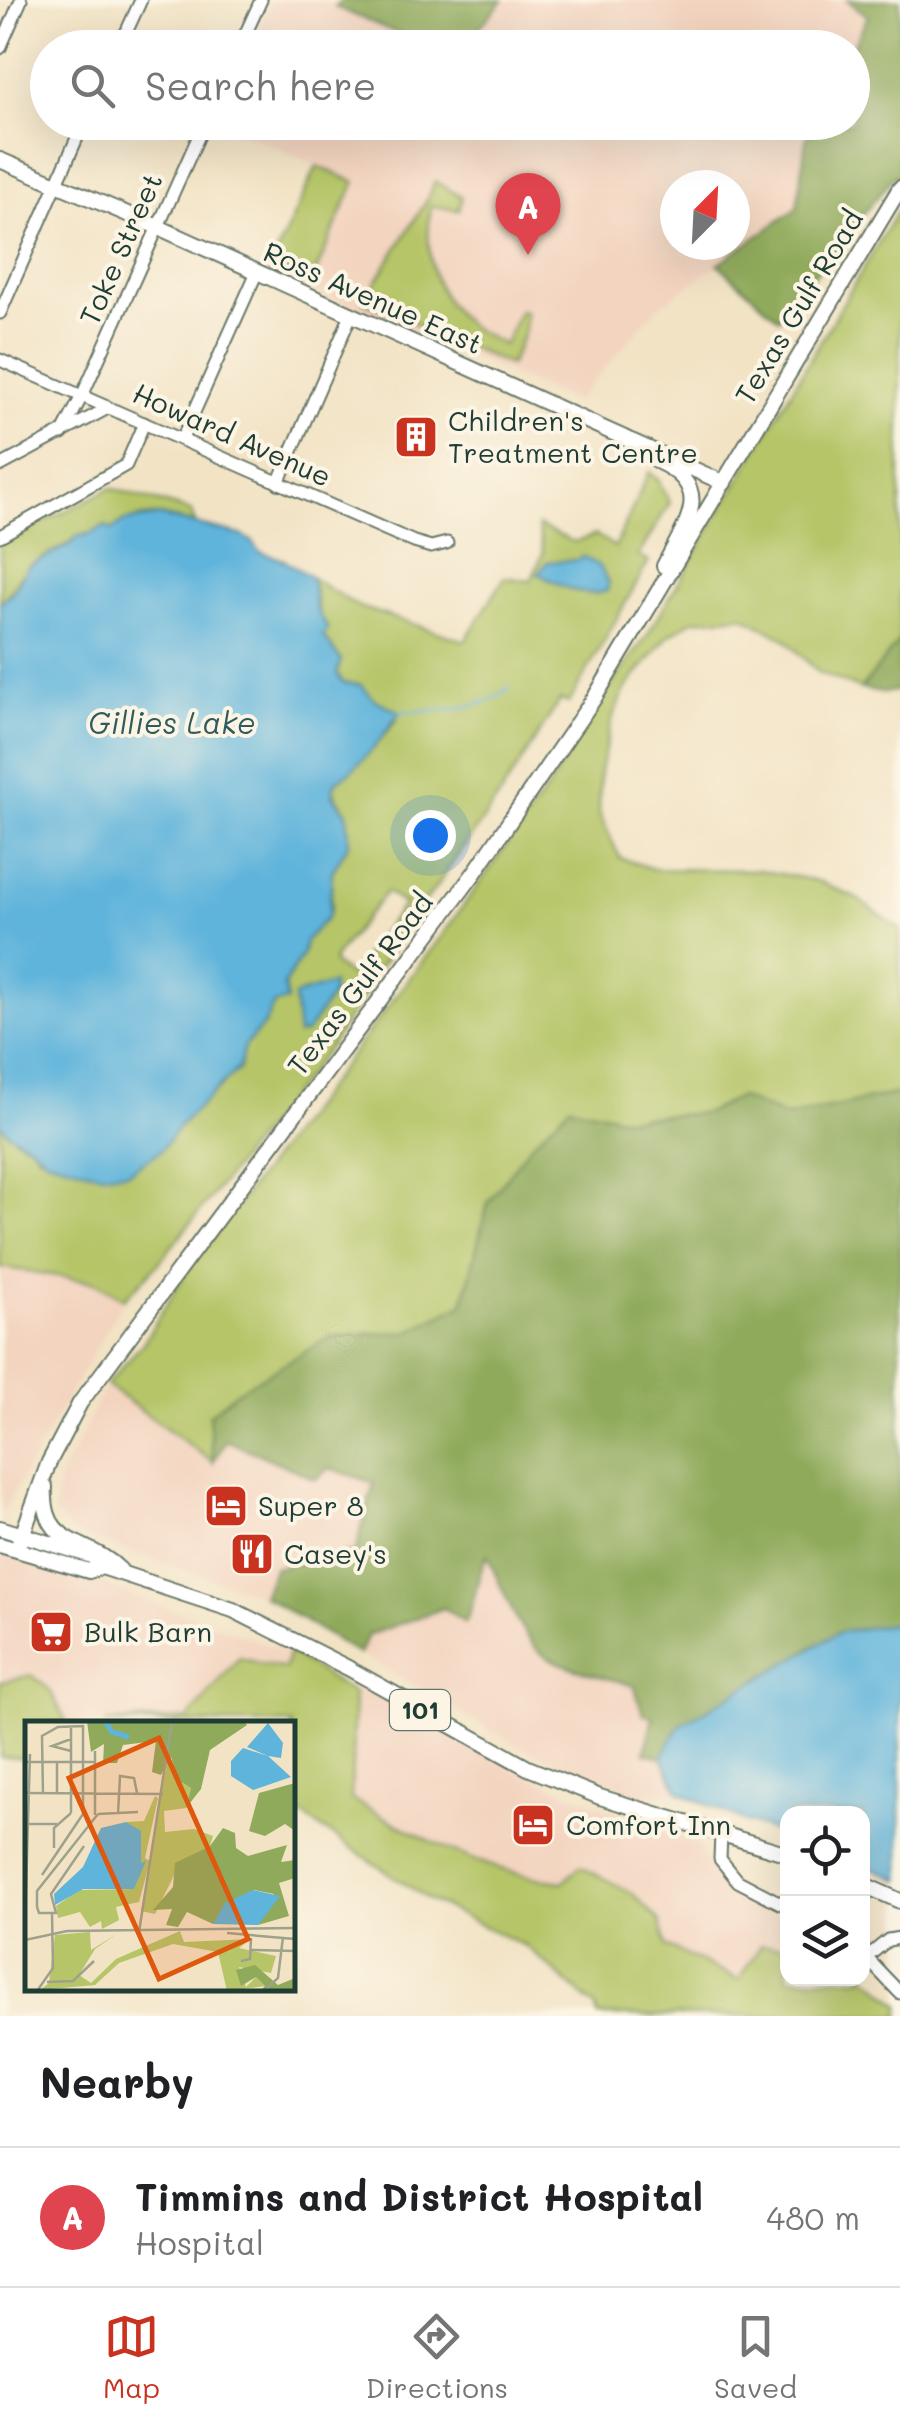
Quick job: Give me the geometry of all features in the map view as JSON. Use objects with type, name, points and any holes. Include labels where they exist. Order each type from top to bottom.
[{"type":"main road","name":"Ross Avenue East","points":[[0,160],[724,482]]},
{"type":"main road","name":"Texas Gulf Road","points":[[19,1542],[44,1476],[80,1403],[475,872],[595,697],[900,188]]},
{"type":"main road","points":[[608,430],[626,446],[677,473],[688,484],[693,497],[691,514],[664,566],[656,595]]},
{"type":"main road","points":[[44,1476],[45,1511],[56,1530],[64,1538],[102,1554],[123,1573]]},
{"type":"main road","name":"101","points":[[0,1528],[19,1542]]},
{"type":"main road","name":"101","points":[[0,1545],[19,1542],[92,1556],[102,1567],[233,1610],[528,1768],[600,1798],[780,1852]]},
{"type":"main road","points":[[870,1887],[900,1900]]},
{"type":"street","points":[[0,48],[21,0]]},
{"type":"street","points":[[127,30],[141,0]]},
{"type":"street","points":[[247,30],[260,0]]},
{"type":"street","points":[[0,313],[75,140]]},
{"type":"street","name":"Toke Street","points":[[62,434],[197,140]]},
{"type":"street","points":[[182,439],[257,272]]},
{"type":"street","points":[[278,483],[351,315]]},
{"type":"street","name":"Howard Avenue","points":[[0,360],[414,542],[432,547],[447,543]]},
{"type":"street","points":[[0,466],[108,408]]},
{"type":"street","points":[[0,536],[126,465],[144,423]]},
{"type":"street","points":[[722,1836],[720,1859],[738,1880],[780,1904]]},
{"type":"street","points":[[870,1952],[888,1940],[900,1938]]},
{"type":"street","points":[[870,1960],[900,1993]]},
{"type":"shaded area","points":[[272,0],[319,0],[390,30],[259,30]]},
{"type":"shaded area","points":[[503,0],[847,0],[868,16],[862,30],[478,30]]},
{"type":"shaded area","points":[[259,140],[806,140],[797,208],[750,242],[750,170],[660,170],[660,260],[724,260],[657,308],[576,402],[309,288],[355,182]]},
{"type":"shaded area","points":[[0,1267],[95,1282],[124,1299],[2,1513]]},
{"type":"shaded area","points":[[106,1385],[212,1462],[226,1440],[316,1479],[329,1468],[374,1483],[356,1551],[274,1568],[263,1596],[74,1533],[54,1513],[59,1478]]},
{"type":"shaded area","points":[[0,1548],[289,1652],[284,1670],[239,1659],[188,1719],[66,1721],[50,1690],[33,1675],[0,1682]]},
{"type":"shaded area","points":[[487,1554],[510,1606],[578,1669],[634,1685],[643,1714],[653,1716],[645,1752],[662,1757],[679,1792],[643,1796],[518,1746],[360,1654],[368,1635],[444,1608],[474,1605],[476,1581]]},
{"type":"shaded area","points":[[354,1684],[527,1775],[699,1846],[713,1875],[780,1916],[780,1946],[761,1945],[739,1980],[666,1946],[660,1922],[563,1882],[527,1878],[426,1841],[351,1799]]},
{"type":"green space","points":[[341,0],[503,0],[477,30],[390,30],[335,7]]},
{"type":"green space","points":[[847,0],[900,0],[900,180],[894,176],[779,319],[718,264],[724,260],[750,260],[750,241],[797,208],[806,140],[870,140],[870,30],[861,30],[868,16]]},
{"type":"green space","points":[[317,166],[355,182],[311,283],[271,265]]},
{"type":"green space","points":[[435,182],[462,197],[459,210],[431,206],[430,255],[439,286],[446,301],[470,326],[504,345],[520,310],[526,312],[524,333],[510,365],[363,302]]},
{"type":"green space","points":[[900,206],[900,640],[861,689],[819,673],[784,638],[743,616],[693,620],[668,636],[626,688],[613,716],[600,771],[599,813],[620,858],[654,869],[759,870],[818,881],[856,898],[900,929],[900,1093],[787,1117],[739,1097],[707,1113],[626,1118],[570,1106],[488,1203],[463,1304],[408,1332],[332,1336],[209,1415],[213,1462],[106,1385],[143,1343],[184,1275],[443,934],[549,786],[600,700],[647,636]]},
{"type":"green space","points":[[649,472],[659,481],[670,503],[638,556],[649,561],[569,703],[560,700],[499,797],[376,972],[365,963],[365,956],[404,904],[386,892],[334,958],[334,964],[353,978],[365,994],[330,1046],[158,1264],[124,1299],[95,1282],[0,1267],[0,1124],[38,1155],[70,1165],[127,1172],[160,1151],[182,1123],[239,1069],[244,1047],[264,1025],[274,1004],[287,1001],[284,985],[303,953],[304,941],[331,908],[332,872],[349,843],[347,813],[332,789],[335,781],[350,772],[397,720],[361,685],[343,683],[337,673],[341,660],[323,636],[312,578],[357,606],[465,641],[505,577],[531,581],[543,553],[538,526],[574,542],[596,535],[615,547]]},
{"type":"green space","points":[[111,488],[191,511],[195,523],[162,516],[144,517],[108,531],[80,536],[30,567],[0,603],[0,544]]},
{"type":"green space","points":[[900,640],[900,690],[883,693],[861,689]]},
{"type":"green space","points":[[900,1093],[900,1623],[839,1632],[680,1725],[662,1757],[645,1753],[653,1716],[643,1714],[634,1685],[570,1667],[539,1651],[516,1619],[487,1555],[465,1623],[444,1608],[368,1635],[359,1654],[263,1596],[274,1568],[356,1551],[374,1483],[329,1468],[316,1479],[226,1440],[213,1462],[209,1415],[236,1392],[332,1336],[408,1332],[463,1304],[488,1203],[532,1143],[570,1106],[626,1118],[707,1113],[739,1097],[787,1117]]},
{"type":"green space","points":[[289,1652],[354,1694],[351,1799],[427,1839],[507,1871],[563,1882],[580,1866],[632,1893],[660,1922],[666,1946],[739,1980],[761,1945],[780,1946],[780,1986],[870,1986],[870,1979],[900,2004],[900,2016],[598,2016],[595,2007],[527,1947],[429,1900],[295,1810],[295,1721],[146,1721],[188,1719],[239,1658],[284,1669]]},
{"type":"green space","points":[[32,1675],[50,1690],[66,1721],[25,1721],[25,1758],[0,1757],[0,1682]]},
{"type":"water","name":"Gillies Lake","points":[[160,516],[241,535],[260,552],[282,559],[312,578],[316,609],[328,629],[323,636],[341,660],[337,673],[343,683],[361,685],[375,700],[400,712],[375,747],[335,782],[333,796],[347,813],[349,843],[332,872],[329,915],[305,941],[303,953],[284,985],[287,1001],[274,1004],[264,1025],[244,1046],[239,1068],[182,1123],[160,1151],[128,1172],[102,1174],[46,1159],[0,1124],[0,603],[14,591],[27,567],[71,544],[77,536],[105,526],[112,530],[125,521]]},
{"type":"water","points":[[582,556],[599,566],[609,582],[607,591],[580,592],[538,574],[547,562],[578,560]]},
{"type":"water","points":[[332,984],[332,995],[306,1033],[298,1035],[294,996]]},
{"type":"water","points":[[900,1623],[900,1880],[870,1867],[870,1806],[780,1806],[780,1834],[679,1792],[662,1757],[680,1725],[840,1632]]},
{"type":"waterway","points":[[400,712],[472,706],[510,687]]},
{"type":"place","name":"Timmins and District Hospital","points":[[528,255]]},
{"type":"place","name":"Children's Treatment Centre","points":[[416,437]]},
{"type":"place","name":"Super 8","points":[[226,1506]]},
{"type":"place","name":"Casey's","points":[[252,1554]]},
{"type":"place","name":"Bulk Barn","points":[[51,1632]]},
{"type":"place","name":"Comfort Inn","points":[[533,1825]]}]
